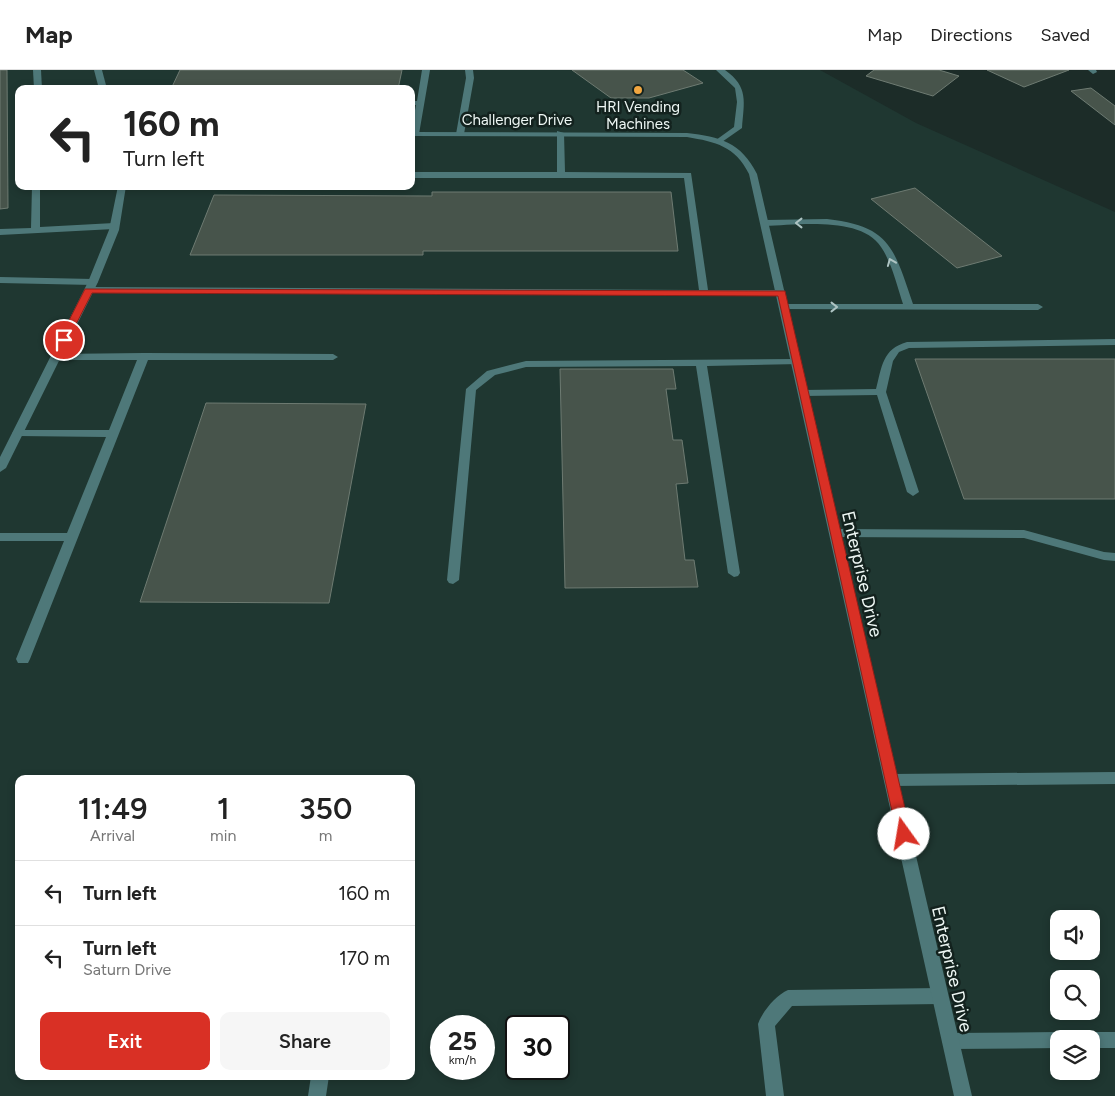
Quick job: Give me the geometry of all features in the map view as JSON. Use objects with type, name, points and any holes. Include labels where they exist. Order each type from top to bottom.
[{"type":"street","points":[[37,70],[38,85]]},
{"type":"street","points":[[98,70],[102,85]]},
{"type":"street","points":[[416,103],[426,70]]},
{"type":"street","points":[[460,134],[470,78],[469,70]]},
{"type":"street","points":[[719,142],[738,128],[741,93],[736,80],[720,70]]},
{"type":"street","name":"Challenger Drive","points":[[415,134],[653,134]]},
{"type":"street","points":[[560,134],[561,175]]},
{"type":"street","name":"Enterprise Drive","points":[[653,134],[687,135],[719,142],[740,152],[748,161],[782,293],[796,362],[963,1096]]},
{"type":"street","points":[[415,175],[688,176],[704,293]]},
{"type":"street","points":[[35,230],[36,190]]},
{"type":"street","points":[[0,468],[91,286],[114,226],[121,190]]},
{"type":"street","points":[[765,223],[833,223],[853,225],[869,232],[883,243],[909,307]]},
{"type":"street","points":[[0,232],[114,226]]},
{"type":"street","points":[[0,280],[91,286],[782,293]]},
{"type":"street","points":[[785,307],[1038,307]]},
{"type":"street","points":[[913,492],[881,392],[888,361],[895,350],[907,345],[1115,342]]},
{"type":"street","points":[[23,660],[144,356]]},
{"type":"street","points":[[56,357],[333,357]]},
{"type":"street","points":[[701,362],[734,573]]},
{"type":"street","points":[[453,580],[471,390],[491,373],[526,364],[796,362]]},
{"type":"street","points":[[803,393],[881,392]]},
{"type":"street","points":[[18,433],[113,434]]},
{"type":"street","points":[[835,533],[1024,534],[1104,556],[1115,556]]},
{"type":"street","points":[[0,537],[72,537]]},
{"type":"street","points":[[892,780],[1115,778]]},
{"type":"street","points":[[775,1096],[766,1024],[788,998],[940,996]]},
{"type":"street","points":[[951,1041],[1050,1040]]},
{"type":"street","points":[[1100,1040],[1115,1040]]},
{"type":"street","points":[[317,1096],[319,1080]]},
{"type":"shaded area","points":[[0,70],[820,70],[916,123],[1115,212],[1115,1096],[0,1096]]},
{"type":"building","points":[[0,70],[7,70],[8,208],[0,209]]},
{"type":"building","points":[[180,70],[402,70],[399,85],[173,85]]},
{"type":"building","name":"HRI Vending Machines","points":[[572,70],[683,70],[703,83],[649,98],[611,98]]},
{"type":"building","points":[[874,70],[939,70],[959,76],[933,96],[866,76]]},
{"type":"building","points":[[987,70],[1069,70],[1024,87]]},
{"type":"building","points":[[1091,88],[1115,106],[1115,125],[1071,91]]},
{"type":"building","points":[[915,188],[1002,256],[957,268],[871,199]]},
{"type":"building","points":[[432,192],[671,192],[678,251],[423,251],[423,255],[190,255],[214,195],[432,196]]},
{"type":"building","points":[[915,359],[1115,359],[1115,499],[964,499]]},
{"type":"building","points":[[560,369],[673,369],[676,389],[666,389],[673,440],[682,440],[688,483],[676,484],[685,560],[694,560],[698,587],[565,588]]},
{"type":"building","points":[[206,403],[366,404],[329,603],[140,602]]},
{"type":"place","name":"HRI Vending Machines","points":[[638,90]]},
{"type":"route","points":[[64,340],[88,290],[782,293],[790,337],[904,834]]}]
